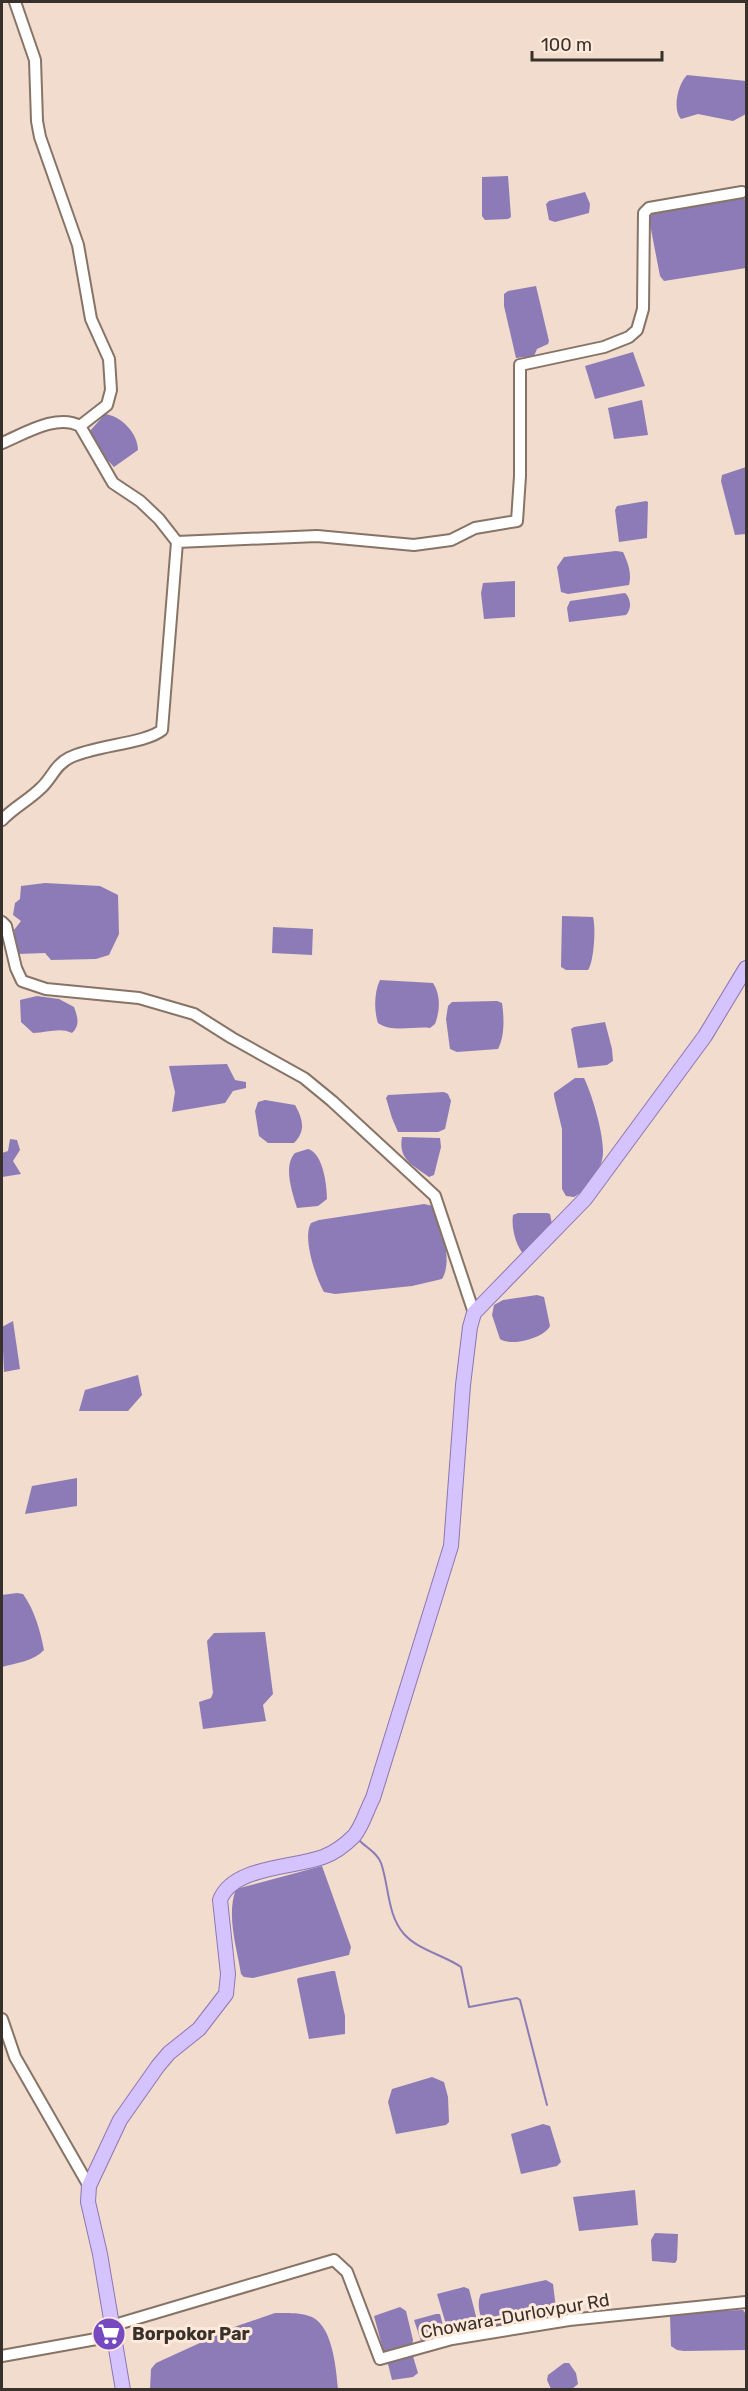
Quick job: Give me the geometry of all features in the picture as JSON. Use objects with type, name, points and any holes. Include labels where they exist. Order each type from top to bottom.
[{"type":"main road","points":[[123,2390],[100,2254],[88,2202],[89,2186],[120,2120],[158,2066],[169,2053],[199,2029],[226,1994],[228,1974],[220,1900],[224,1890],[235,1882],[261,1871],[306,1862],[335,1850],[356,1834],[373,1798],[451,1546],[463,1385],[470,1327],[474,1313],[585,1199],[705,1035],[747,968]]},
{"type":"street","points":[[15,2],[35,60],[40,137],[78,245],[91,319],[109,359],[111,390],[108,405],[80,426]]},
{"type":"street","points":[[177,542],[317,536],[414,545],[451,540],[475,528],[517,521],[520,476],[520,365],[586,351],[629,337],[637,330],[643,309],[644,213],[649,208],[742,192]]},
{"type":"street","points":[[2,443],[57,422],[71,421],[80,426],[113,483],[140,501],[159,519],[177,542],[162,730],[153,736],[98,747],[69,758],[57,766],[42,787],[2,820]]},
{"type":"street","points":[[2,922],[6,926],[16,968],[22,981],[46,989],[139,998],[194,1014],[304,1078],[332,1101],[435,1196],[474,1313]]},
{"type":"street","points":[[2,2019],[15,2057],[89,2186]]},
{"type":"street","name":"Chowara-Durlovpur Rd","points":[[112,2331],[334,2260],[347,2272],[380,2359],[452,2339],[569,2320],[747,2302]]},
{"type":"street","points":[[2,2356],[112,2331]]},
{"type":"shaded area","points":[[687,75],[746,81],[746,114],[733,121],[698,114],[681,119],[678,115],[677,97]]},
{"type":"shaded area","points":[[508,176],[511,217],[485,220],[482,216],[482,177]]},
{"type":"shaded area","points":[[585,192],[590,204],[589,213],[555,222],[549,220],[546,204],[549,201]]},
{"type":"shaded area","points":[[743,198],[746,200],[746,268],[664,281],[660,276],[649,219],[653,213]]},
{"type":"shaded area","points":[[536,286],[549,341],[548,344],[537,349],[534,356],[516,358],[504,306],[504,294],[508,291]]},
{"type":"shaded area","points":[[633,352],[645,386],[595,399],[585,366]]},
{"type":"shaded area","points":[[642,400],[648,435],[614,439],[608,408]]},
{"type":"shaded area","points":[[105,414],[117,418],[128,426],[137,444],[138,450],[114,467],[99,451],[89,432]]},
{"type":"shaded area","points":[[746,467],[746,534],[735,535],[721,481],[722,475]]},
{"type":"shaded area","points":[[648,502],[647,538],[619,542],[615,510],[617,506]]},
{"type":"shaded area","points":[[623,552],[630,572],[629,585],[568,594],[561,592],[557,567],[564,557]]},
{"type":"shaded area","points":[[515,581],[515,617],[484,619],[481,593],[483,583]]},
{"type":"shaded area","points":[[625,593],[630,604],[626,615],[569,622],[567,608],[570,601]]},
{"type":"shaded area","points":[[45,883],[100,886],[118,895],[119,934],[109,955],[96,959],[51,960],[45,953],[18,954],[14,930],[21,921],[13,915],[15,903],[20,899],[21,886]]},
{"type":"shaded area","points":[[562,916],[593,917],[594,944],[588,970],[566,970],[561,967]]},
{"type":"shaded area","points":[[273,927],[313,929],[312,955],[272,953]]},
{"type":"shaded area","points":[[380,980],[433,983],[439,1003],[435,1024],[430,1028],[390,1028],[378,1023],[375,1002]]},
{"type":"shaded area","points":[[37,996],[59,999],[74,1007],[78,1021],[72,1033],[58,1030],[33,1033],[21,1022],[20,1000]]},
{"type":"shaded area","points":[[497,1001],[502,1003],[503,1020],[502,1038],[498,1049],[457,1052],[450,1049],[446,1019],[448,1006],[452,1002]]},
{"type":"shaded area","points":[[605,1022],[613,1061],[607,1065],[578,1068],[571,1029]]},
{"type":"shaded area","points":[[227,1064],[235,1080],[246,1082],[246,1088],[233,1091],[225,1103],[172,1112],[175,1092],[169,1066]]},
{"type":"shaded area","points":[[575,1078],[584,1078],[595,1106],[603,1152],[595,1176],[583,1191],[574,1197],[566,1196],[562,1189],[562,1129],[554,1093]]},
{"type":"shaded area","points":[[444,1092],[448,1094],[451,1101],[445,1129],[438,1132],[398,1132],[386,1098],[388,1095]]},
{"type":"shaded area","points":[[265,1100],[295,1105],[300,1115],[302,1129],[294,1143],[268,1143],[259,1136],[255,1111],[258,1102]]},
{"type":"shaded area","points":[[402,1137],[440,1138],[441,1147],[434,1175],[429,1177],[408,1161],[402,1151]]},
{"type":"shaded area","points":[[10,1139],[17,1140],[20,1150],[13,1161],[21,1174],[2,1177],[2,1153],[8,1151]]},
{"type":"shaded area","points":[[308,1149],[321,1163],[327,1199],[318,1206],[297,1208],[289,1172],[291,1158],[295,1153]]},
{"type":"shaded area","points":[[424,1204],[433,1206],[443,1232],[446,1263],[442,1279],[412,1286],[335,1294],[324,1292],[309,1248],[311,1223]]},
{"type":"shaded area","points":[[547,1213],[550,1214],[552,1224],[525,1256],[519,1248],[514,1231],[513,1215]]},
{"type":"shaded area","points":[[537,1295],[544,1297],[550,1326],[547,1330],[520,1342],[500,1339],[492,1315],[494,1305],[503,1300]]},
{"type":"shaded area","points":[[13,1321],[20,1369],[4,1372],[2,1327]]},
{"type":"shaded area","points":[[138,1375],[142,1395],[128,1411],[79,1411],[85,1390]]},
{"type":"shaded area","points":[[77,1478],[77,1506],[25,1514],[32,1486]]},
{"type":"shaded area","points":[[23,1594],[31,1607],[44,1650],[30,1659],[2,1667],[2,1595]]},
{"type":"shaded area","points":[[265,1632],[273,1694],[263,1705],[266,1721],[203,1729],[199,1702],[211,1698],[213,1693],[207,1641],[214,1633]]},
{"type":"shaded area","points":[[322,1866],[351,1947],[349,1955],[253,1978],[244,1977],[241,1974],[232,1920],[236,1889]]},
{"type":"shaded area","points":[[335,1971],[345,2016],[345,2034],[309,2039],[297,1980]]},
{"type":"shaded area","points":[[432,2077],[444,2082],[448,2097],[449,2122],[446,2125],[396,2134],[388,2102],[392,2089]]},
{"type":"shaded area","points":[[543,2124],[550,2126],[561,2162],[557,2166],[521,2174],[511,2134]]},
{"type":"shaded area","points":[[635,2190],[638,2225],[579,2231],[573,2197]]},
{"type":"shaded area","points":[[655,2233],[678,2234],[675,2263],[652,2261],[651,2240]]},
{"type":"shaded area","points":[[546,2280],[553,2284],[557,2317],[486,2327],[479,2311],[481,2294]]},
{"type":"shaded area","points":[[464,2287],[469,2289],[479,2328],[477,2331],[450,2338],[437,2294]]},
{"type":"shaded area","points":[[400,2307],[406,2311],[413,2340],[412,2345],[384,2353],[374,2316]]},
{"type":"shaded area","points":[[743,2310],[746,2314],[746,2350],[684,2351],[671,2346],[670,2316],[676,2312]]},
{"type":"shaded area","points":[[275,2313],[303,2314],[319,2322],[325,2330],[332,2349],[338,2389],[150,2389],[151,2369],[156,2363],[237,2326]]},
{"type":"shaded area","points":[[440,2314],[445,2333],[421,2341],[414,2320]]},
{"type":"shaded area","points":[[412,2353],[418,2373],[413,2377],[392,2380],[387,2360]]},
{"type":"shaded area","points":[[564,2363],[569,2363],[576,2373],[578,2384],[572,2389],[551,2389],[547,2380],[548,2375]]},
{"type":"waterway","points":[[358,1839],[379,1859],[384,1872],[391,1909],[404,1934],[416,1944],[461,1967],[469,2007],[517,1998],[520,2000],[547,2105]]},
{"type":"place","name":"Borpokor Par","points":[[109,2334]]}]
